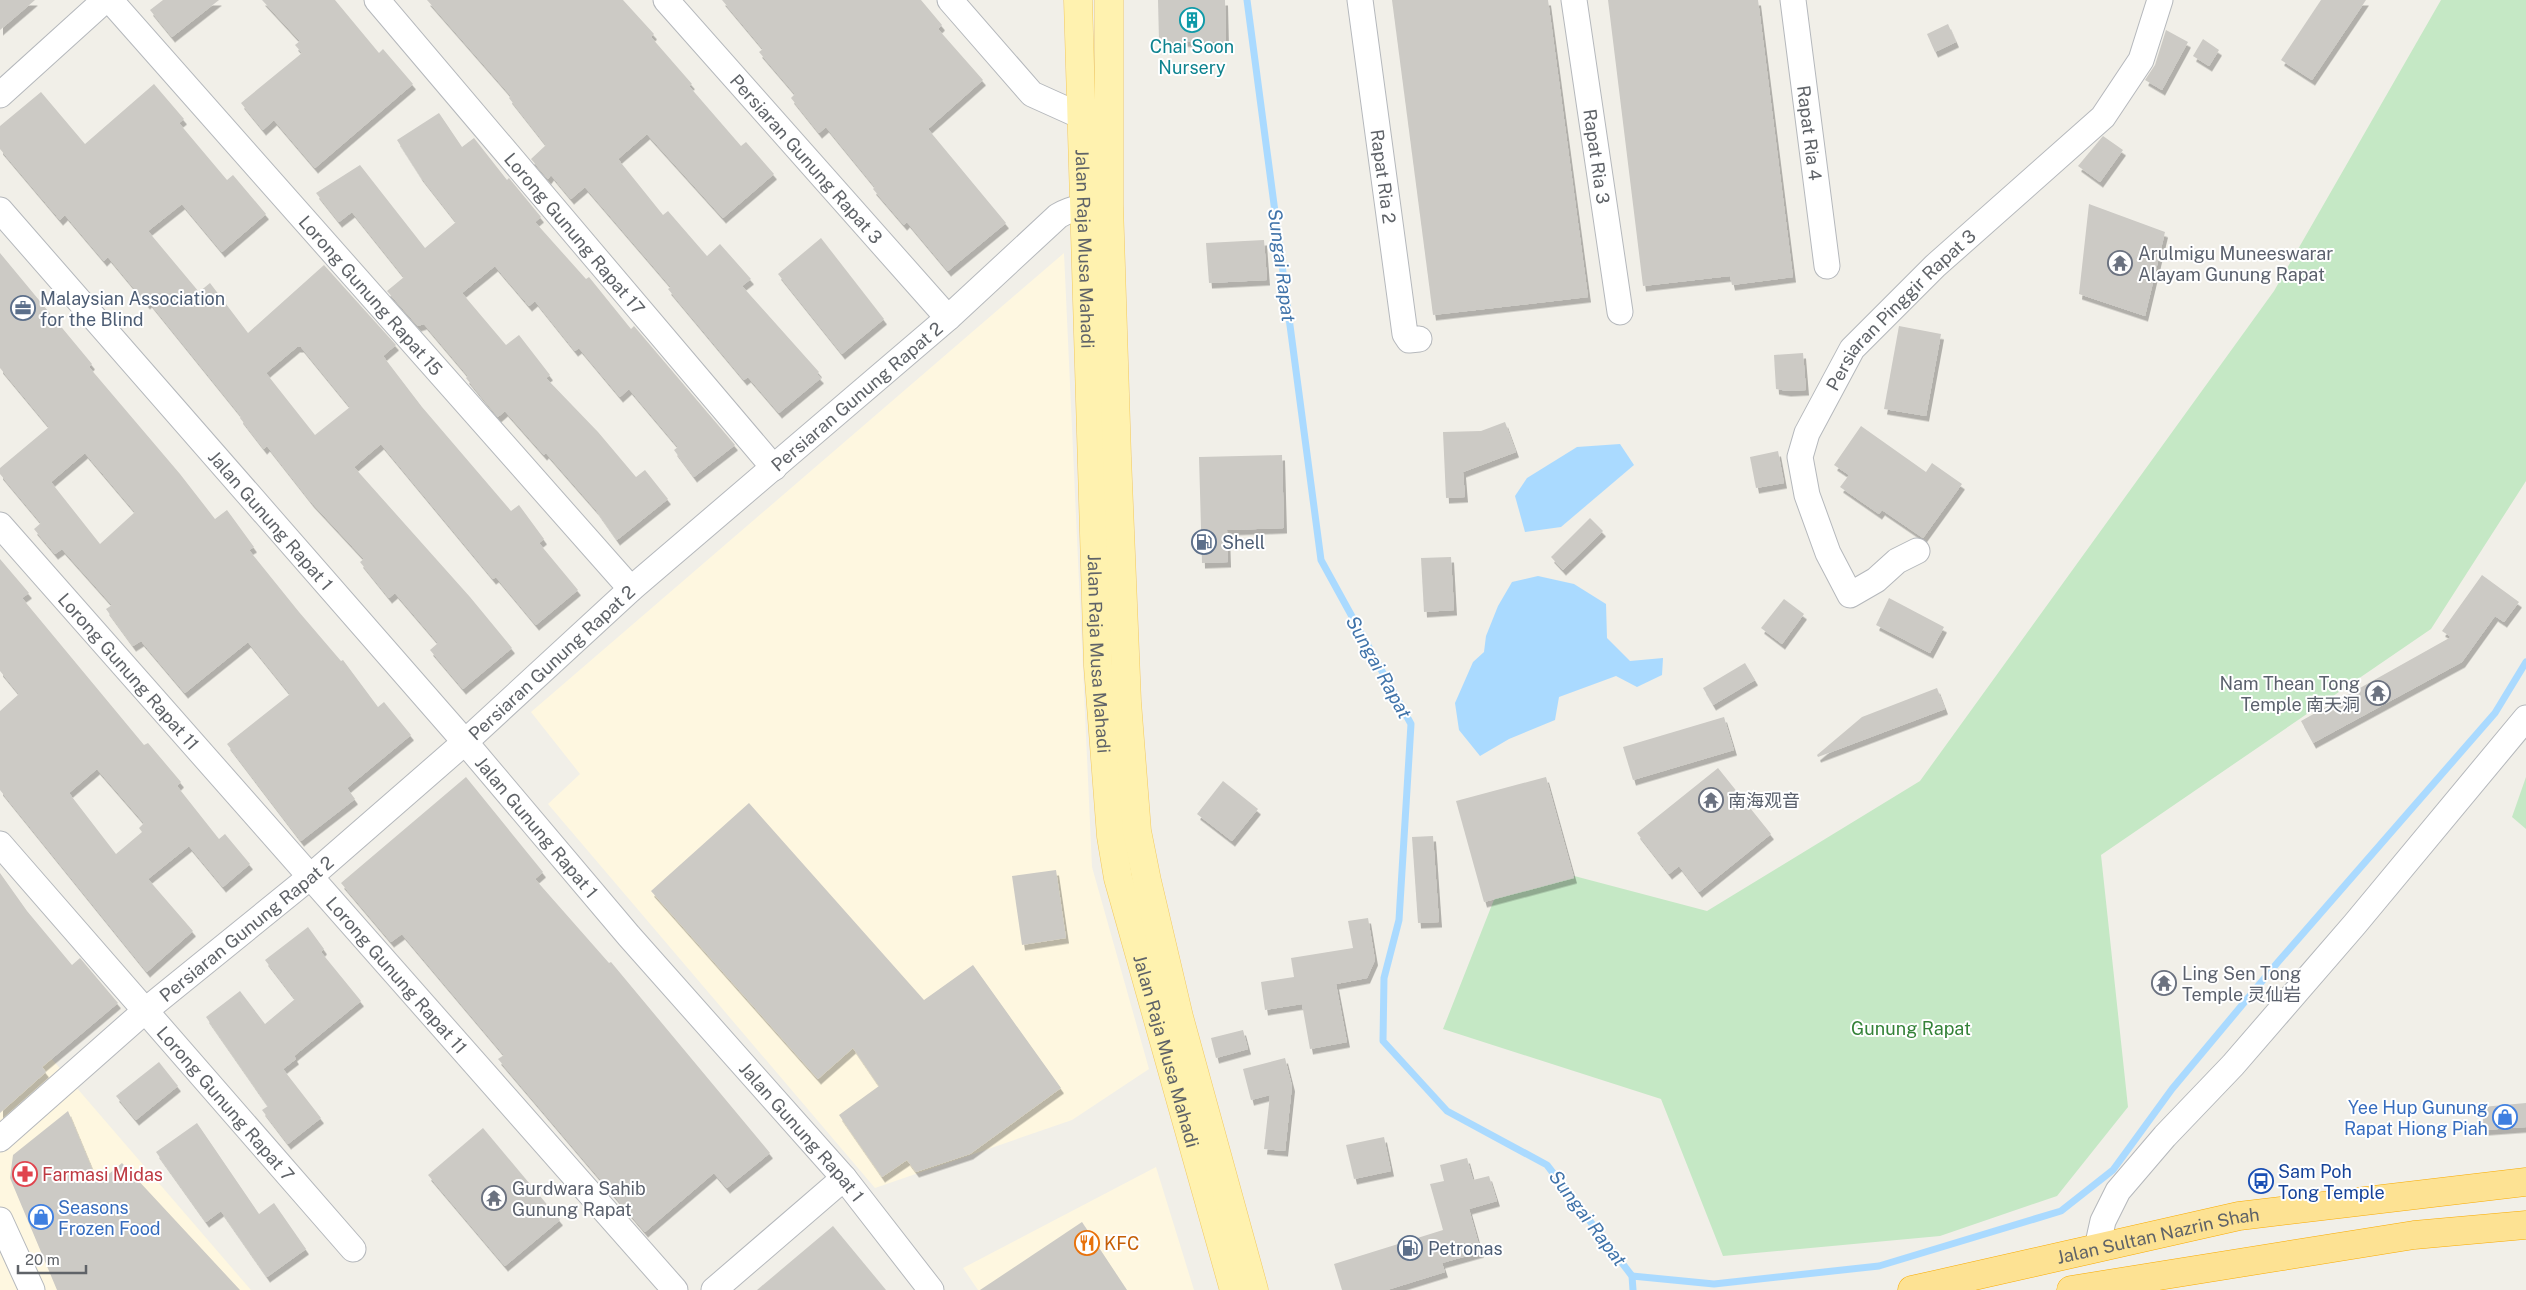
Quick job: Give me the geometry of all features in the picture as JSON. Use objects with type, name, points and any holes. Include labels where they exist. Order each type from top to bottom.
[{"type":"highway","name":"Jalan Sultan Nazrin Shah","points":[[1912,1290],[2239,1216],[2526,1182]]},
{"type":"highway","name":"Jalan Sultan Nazrin Shah","points":[[2071,1290],[2414,1235],[2526,1225]]},
{"type":"main road","name":"Jalan Raja Musa Mahadi","points":[[1078,0],[1083,117],[1096,206],[1137,832],[1146,881],[1179,1017],[1254,1290]]},
{"type":"main road","name":"Jalan Raja Musa Mahadi","points":[[1109,0],[1096,206],[1098,666],[1111,836],[1118,878],[1234,1290]]},
{"type":"street","points":[[0,95],[105,0]]},
{"type":"street","name":"Lorong Gunung Rapat 15","points":[[110,0],[631,589]]},
{"type":"street","name":"Lorong Gunung Rapat 17","points":[[377,0],[774,468]]},
{"type":"street","name":"Persiaran Gunung Rapat 3","points":[[666,0],[948,318]]},
{"type":"street","points":[[950,0],[1032,94],[1083,117]]},
{"type":"street","name":"Rapat Ria 2","points":[[1360,0],[1405,334],[1410,340],[1419,339]]},
{"type":"street","name":"Rapat Ria 3","points":[[1574,0],[1620,312]]},
{"type":"street","name":"Rapat Ria 4","points":[[1793,0],[1827,266]]},
{"type":"street","name":"Persiaran Pinggir Rapat 3","points":[[1918,551],[1896,561],[1876,580],[1850,595],[1828,553],[1807,495],[1800,457],[1807,433],[1852,348],[1935,266],[2102,117],[2141,60],[2160,0]]},
{"type":"street","name":"Persiaran Gunung Rapat 2","points":[[0,1139],[146,1010],[310,877],[466,742],[631,589],[948,318],[1058,216],[1068,210],[1096,206]]},
{"type":"street","name":"Jalan Gunung Rapat 1","points":[[0,210],[466,742],[629,936],[844,1178],[931,1290]]},
{"type":"street","name":"Lorong Gunung Rapat 11","points":[[0,525],[675,1290]]},
{"type":"street","points":[[2097,1248],[2103,1220],[2118,1191],[2165,1136],[2265,1028],[2526,718]]},
{"type":"street","name":"Lorong Gunung Rapat 7","points":[[0,844],[353,1249]]},
{"type":"street","points":[[714,1290],[844,1178]]},
{"type":"street","points":[[0,1220],[32,1290]]},
{"type":"shaded area","points":[[1064,253],[1092,867],[1149,1069],[1072,1120],[875,1188],[548,804],[580,774],[531,712]]},
{"type":"shaded area","points":[[0,999],[64,1073],[251,1290],[0,1290]]},
{"type":"shaded area","points":[[1156,1167],[1194,1290],[978,1290],[963,1268]]},
{"type":"green space","name":"Gunung Rapat","points":[[2441,0],[2526,0],[2526,481],[2431,629],[2101,855],[2128,1107],[2057,1196],[1940,1236],[1723,1256],[1661,1099],[1443,1029],[1510,859],[1707,911],[1920,781],[2274,291]]},
{"type":"green space","points":[[2526,777],[2526,829],[2512,817]]},
{"type":"water","points":[[1620,444],[1634,465],[1561,527],[1525,532],[1515,496],[1527,478],[1577,447]]},
{"type":"water","points":[[1538,576],[1574,584],[1606,604],[1607,638],[1630,661],[1663,658],[1662,675],[1637,687],[1616,676],[1559,697],[1555,720],[1509,739],[1480,756],[1459,730],[1455,703],[1473,662],[1484,652],[1486,636],[1498,606],[1512,582]]},
{"type":"building","points":[[0,0],[35,0],[0,30]]},
{"type":"building","points":[[163,0],[219,0],[172,37],[150,10]]},
{"type":"building","points":[[262,0],[335,0],[379,53],[383,49],[413,84],[315,168],[274,120],[263,130],[241,103],[302,53],[295,45],[300,41]]},
{"type":"building","points":[[427,0],[623,0],[654,34],[651,37],[692,84],[689,86],[741,146],[746,142],[774,174],[723,218],[647,134],[618,159],[663,215],[668,211],[707,256],[720,244],[751,279],[742,286],[819,372],[817,374],[821,378],[779,413],[748,377],[744,380],[668,289],[671,287],[585,187],[571,199],[551,175],[548,179],[531,159],[546,145],[509,98],[511,96]]},
{"type":"building","points":[[722,0],[921,0],[942,25],[938,29],[983,80],[928,129],[1006,223],[948,271],[907,222],[904,225],[873,189],[875,187],[826,127],[819,133],[791,98],[795,94],[759,52],[763,49]]},
{"type":"building","name":"Chai Soon Nursery","points":[[1158,0],[1225,0],[1226,42],[1159,41]]},
{"type":"building","points":[[1392,0],[1548,0],[1588,297],[1433,315]]},
{"type":"building","points":[[1608,0],[1758,0],[1793,277],[1732,285],[1730,276],[1643,286]]},
{"type":"building","points":[[2321,0],[2366,0],[2312,80],[2281,60]]},
{"type":"building","points":[[1948,24],[1956,42],[1935,52],[1927,34]]},
{"type":"building","points":[[2166,30],[2188,42],[2162,90],[2145,80],[2155,65]]},
{"type":"building","points":[[2203,39],[2219,50],[2209,66],[2193,56]]},
{"type":"building","points":[[154,84],[184,119],[179,123],[227,180],[233,175],[266,214],[222,252],[182,204],[148,231],[199,292],[210,283],[248,333],[324,265],[396,345],[383,356],[422,407],[511,511],[519,505],[544,539],[539,543],[578,590],[536,625],[496,577],[493,579],[381,444],[354,467],[470,597],[512,648],[463,689],[430,650],[438,643],[395,593],[389,598],[360,562],[364,559],[311,502],[267,446],[264,449],[240,418],[241,416],[149,302],[147,304],[108,257],[104,261],[65,215],[60,220],[0,149],[0,126],[41,92],[85,144]],"holes":[[[297,347],[301,347],[350,407],[315,435],[266,373]]]},
{"type":"building","points":[[439,113],[462,147],[474,138],[507,180],[509,178],[541,217],[535,222],[586,279],[589,277],[631,329],[634,326],[735,445],[694,477],[674,450],[678,447],[629,389],[620,397],[579,348],[575,351],[535,301],[529,306],[495,266],[462,293],[506,345],[519,335],[550,375],[546,378],[598,432],[636,477],[645,470],[668,499],[617,540],[596,510],[546,453],[544,455],[505,411],[498,417],[466,378],[468,376],[424,324],[418,326],[387,291],[404,277],[352,212],[339,222],[316,193],[360,165],[425,248],[456,222],[420,176],[397,140]]},
{"type":"building","points":[[2103,136],[2123,150],[2100,182],[2078,166]]},
{"type":"building","name":"Arulmigu Muneeswarar Alayam Gunung Rapat","points":[[2089,204],[2165,232],[2145,316],[2079,294]]},
{"type":"building","points":[[821,238],[884,319],[842,354],[778,274]]},
{"type":"building","points":[[1264,240],[1267,280],[1209,283],[1206,243]]},
{"type":"building","points":[[0,253],[92,364],[89,367],[180,474],[215,519],[227,510],[254,547],[249,550],[299,612],[341,661],[343,660],[378,707],[384,702],[411,735],[347,788],[355,799],[301,841],[227,744],[290,694],[248,642],[185,693],[141,641],[133,646],[106,609],[112,605],[62,549],[55,554],[34,529],[41,523],[0,474],[0,468],[49,427],[0,368]],"holes":[[[85,453],[135,512],[100,544],[51,482]]]},
{"type":"building","points":[[1899,326],[1941,334],[1926,416],[1884,409]]},
{"type":"building","points":[[1803,353],[1806,390],[1788,391],[1776,389],[1774,355]]},
{"type":"building","points":[[1505,422],[1516,452],[1463,472],[1465,497],[1446,498],[1443,432],[1481,431]]},
{"type":"building","points":[[1861,426],[1926,472],[1932,463],[1962,484],[1923,538],[1882,510],[1879,514],[1840,487],[1849,475],[1834,465]]},
{"type":"building","points":[[1778,451],[1784,483],[1756,488],[1750,457]]},
{"type":"building","points":[[1282,455],[1284,528],[1227,530],[1228,562],[1202,563],[1199,457]]},
{"type":"building","points":[[1590,518],[1603,531],[1563,570],[1551,557]]},
{"type":"building","points":[[1451,557],[1454,610],[1424,612],[1421,558]]},
{"type":"building","points":[[0,559],[29,593],[22,598],[144,745],[148,743],[181,782],[177,786],[219,839],[225,834],[250,864],[223,887],[189,846],[148,879],[193,931],[147,972],[0,790],[0,711],[19,694],[0,671]],"holes":[[[97,769],[144,823],[139,828],[142,832],[116,854],[69,793]]]},
{"type":"building","points":[[2482,575],[2519,602],[2504,622],[2495,616],[2462,662],[2313,743],[2301,721],[2451,637],[2442,631]]},
{"type":"building","points":[[1889,598],[1944,627],[1930,653],[1876,625]]},
{"type":"building","points":[[1784,599],[1804,614],[1782,644],[1761,628]]},
{"type":"building","points":[[1745,663],[1755,680],[1713,705],[1703,688]]},
{"type":"building","points":[[1937,688],[1945,709],[1818,757],[1817,755],[1862,717]]},
{"type":"building","points":[[1724,717],[1734,750],[1633,780],[1623,747]]},
{"type":"building","name":"南海观音","points":[[1718,768],[1771,834],[1699,892],[1679,866],[1669,874],[1637,833]]},
{"type":"building","points":[[466,777],[543,872],[535,879],[609,963],[611,962],[770,1153],[727,1188],[714,1173],[645,1232],[498,1059],[504,1055],[402,934],[391,942],[341,883]]},
{"type":"building","points":[[1546,777],[1574,878],[1484,902],[1456,801]]},
{"type":"building","points":[[1223,781],[1258,809],[1232,841],[1197,814]]},
{"type":"building","points":[[749,803],[924,1000],[973,965],[1061,1088],[970,1154],[916,1172],[907,1160],[882,1177],[839,1115],[879,1086],[853,1048],[818,1079],[651,891]]},
{"type":"building","points":[[1433,836],[1439,922],[1418,923],[1412,837]]},
{"type":"building","points":[[1056,870],[1066,938],[1022,945],[1012,876]]},
{"type":"building","points":[[0,873],[27,911],[72,965],[80,958],[118,1003],[42,1067],[46,1072],[0,1113]]},
{"type":"building","points":[[1368,918],[1375,960],[1367,978],[1336,984],[1347,1042],[1310,1049],[1302,1004],[1265,1010],[1261,982],[1294,977],[1291,958],[1353,948],[1348,921]]},
{"type":"building","points":[[308,927],[324,949],[321,952],[361,1001],[294,1056],[296,1059],[283,1069],[321,1118],[288,1144],[262,1110],[268,1106],[206,1017],[240,991],[265,1024],[295,999],[265,960]]},
{"type":"building","points":[[1243,1030],[1248,1049],[1216,1058],[1211,1038]]},
{"type":"building","points":[[1285,1058],[1292,1086],[1285,1151],[1264,1149],[1270,1095],[1251,1100],[1243,1069]]},
{"type":"building","points":[[159,1062],[178,1086],[136,1120],[116,1096]]},
{"type":"building","name":"Yee Hup Gunung Rapat Hiong Piah","points":[[2526,1103],[2526,1127],[2484,1130],[2482,1107]]},
{"type":"building","points":[[68,1111],[98,1183],[122,1163],[240,1290],[57,1290],[10,1178],[13,1155]]},
{"type":"building","points":[[197,1123],[259,1214],[274,1203],[306,1249],[267,1277],[221,1211],[206,1222],[156,1152]]},
{"type":"building","name":"Gurdwara Sahib Gunung Rapat","points":[[483,1128],[560,1220],[505,1266],[428,1175]]},
{"type":"building","points":[[1384,1137],[1391,1171],[1354,1179],[1346,1145]]},
{"type":"building","points":[[1467,1158],[1473,1180],[1489,1176],[1497,1201],[1469,1209],[1481,1252],[1442,1263],[1445,1272],[1387,1290],[1342,1290],[1334,1264],[1443,1230],[1430,1184],[1444,1181],[1440,1165]]},
{"type":"building","points":[[1082,1222],[1127,1290],[980,1290]]},
{"type":"building","points":[[833,1226],[886,1290],[757,1290]]},
{"type":"waterway","name":"Sungai Rapat","points":[[1247,0],[1321,560],[1411,724],[1399,920],[1384,978],[1383,1041],[1447,1111],[1547,1165],[1632,1276],[1633,1290]]},
{"type":"waterway","points":[[1632,1276],[1714,1284],[1879,1266],[2061,1211],[2113,1170],[2172,1089],[2278,962],[2495,713],[2526,662]]},
{"type":"place","name":"Chai Soon Nursery","points":[[1192,20]]},
{"type":"place","name":"Arulmigu Muneeswarar Alayam Gunung Rapat","points":[[2120,263]]},
{"type":"place","name":"Malaysian Association for the Blind","points":[[23,308]]},
{"type":"place","name":"Shell","points":[[1204,542]]},
{"type":"place","name":"Nam Thean Tong Temple 南天洞","points":[[2378,693]]},
{"type":"place","name":"南海观音","points":[[1711,800]]},
{"type":"place","name":"Ling Sen Tong Temple 灵仙岩","points":[[2164,983]]},
{"type":"place","name":"Yee Hup Gunung Rapat Hiong Piah","points":[[2505,1117]]},
{"type":"place","name":"Farmasi Midas","points":[[25,1174]]},
{"type":"place","name":"Sam Poh Tong Temple","points":[[2261,1181]]},
{"type":"place","name":"Gurdwara Sahib Gunung Rapat","points":[[494,1198]]},
{"type":"place","name":"Seasons Frozen Food","points":[[41,1217]]},
{"type":"place","name":"KFC","points":[[1087,1243]]},
{"type":"place","name":"Petronas","points":[[1410,1248]]}]
